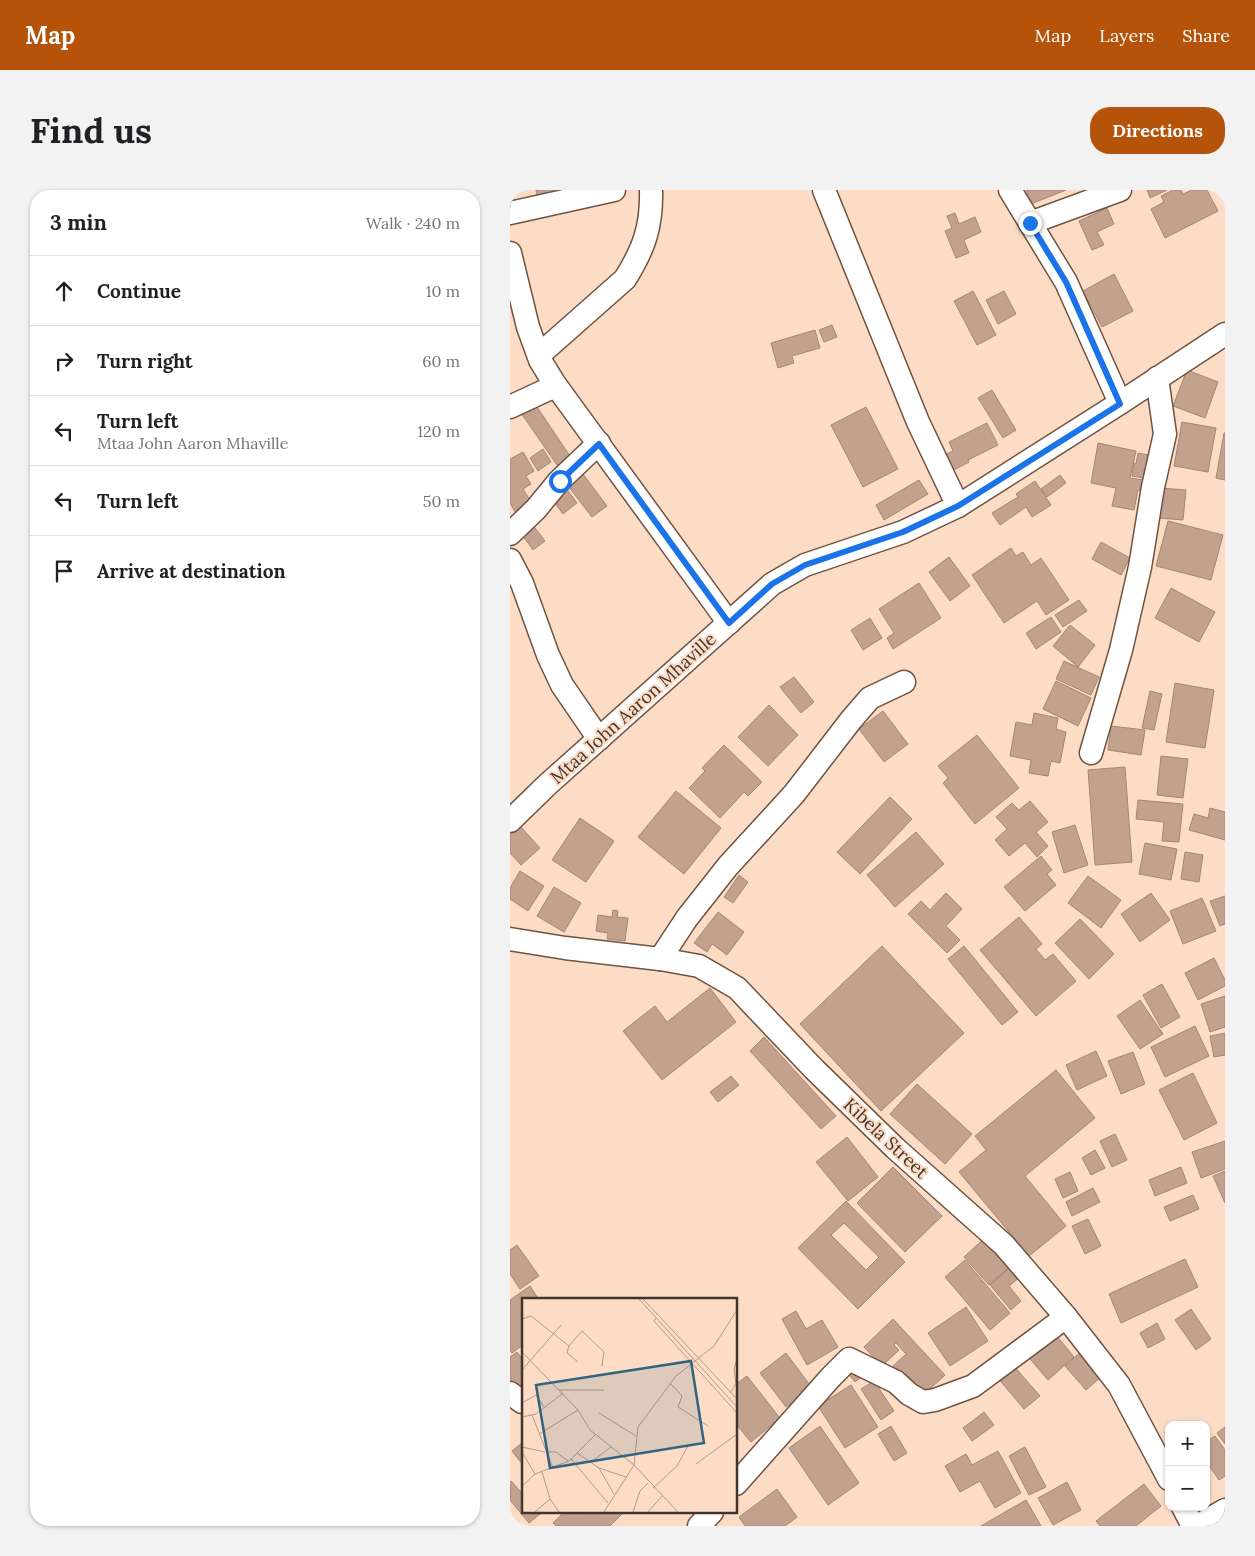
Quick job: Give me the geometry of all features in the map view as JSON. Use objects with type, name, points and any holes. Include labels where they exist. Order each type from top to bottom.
[{"type":"street","points":[[510,214],[614,190]]},
{"type":"street","points":[[539,355],[625,279],[635,264],[645,242],[649,225],[652,190]]},
{"type":"street","points":[[824,190],[918,422],[958,506]]},
{"type":"street","points":[[1010,190],[1066,282],[1120,404]]},
{"type":"street","points":[[1030,223],[1120,190]]},
{"type":"street","points":[[510,253],[528,327],[539,355],[555,385],[729,623]]},
{"type":"street","name":"Mtaa John Aaron Mhaville","points":[[510,821],[772,584],[805,565],[903,532],[958,506],[1120,404],[1225,334]]},
{"type":"street","points":[[1091,753],[1121,650],[1132,604],[1153,487],[1165,434],[1157,378]]},
{"type":"street","points":[[510,407],[555,385]]},
{"type":"street","points":[[510,534],[536,509],[560,481],[599,444]]},
{"type":"street","points":[[510,560],[522,583],[546,649],[562,685],[599,739]]},
{"type":"street","points":[[660,959],[687,918],[728,866],[794,794],[870,698],[904,682]]},
{"type":"street","name":"Kibela Street","points":[[510,939],[699,966],[737,988],[814,1069],[895,1148],[1004,1245],[1066,1317],[1119,1385],[1165,1472]]},
{"type":"street","points":[[738,1482],[849,1359],[896,1382],[909,1394],[923,1402],[935,1400],[973,1386],[1066,1317]]},
{"type":"street","points":[[1186,1511],[1195,1526],[1225,1510]]},
{"type":"street","points":[[700,1526],[710,1514]]},
{"type":"building","points":[[536,190],[571,190],[538,199]]},
{"type":"building","points":[[1026,190],[1066,190],[1031,204]]},
{"type":"building","points":[[1147,190],[1167,190],[1150,198]]},
{"type":"building","points":[[1173,190],[1181,190],[1183,194],[1192,190],[1207,190],[1218,211],[1165,238],[1151,209],[1164,202],[1161,196]]},
{"type":"building","points":[[1107,208],[1114,224],[1097,232],[1104,245],[1092,250],[1079,221]]},
{"type":"building","points":[[955,213],[959,224],[975,217],[981,232],[964,240],[969,253],[956,258],[945,231],[952,228],[947,216]]},
{"type":"building","points":[[1114,274],[1133,311],[1102,327],[1083,291]]},
{"type":"building","points":[[973,291],[996,335],[977,345],[954,301]]},
{"type":"building","points":[[1004,291],[1016,314],[998,324],[986,300]]},
{"type":"building","points":[[832,325],[837,337],[824,342],[819,330]]},
{"type":"building","points":[[815,330],[820,348],[792,356],[794,363],[778,368],[771,343]]},
{"type":"building","points":[[1187,370],[1218,382],[1205,418],[1173,406]]},
{"type":"building","points":[[992,390],[1016,430],[1003,438],[978,398]]},
{"type":"building","points":[[533,401],[572,459],[559,468],[519,410]]},
{"type":"building","points":[[866,407],[898,469],[863,487],[831,425]]},
{"type":"building","points":[[1182,422],[1216,428],[1208,472],[1174,466]]},
{"type":"building","points":[[987,423],[998,445],[968,460],[969,462],[948,473],[940,457],[953,451],[949,442]]},
{"type":"building","points":[[1225,433],[1225,480],[1216,478]]},
{"type":"building","points":[[1098,443],[1136,451],[1130,478],[1144,480],[1142,491],[1138,490],[1134,510],[1112,506],[1116,488],[1091,483]]},
{"type":"building","points":[[543,449],[551,462],[538,471],[530,458]]},
{"type":"building","points":[[523,452],[534,471],[526,476],[531,484],[523,489],[533,505],[517,515],[510,503],[510,459]]},
{"type":"building","points":[[1138,453],[1154,456],[1150,479],[1132,476]]},
{"type":"building","points":[[583,474],[607,506],[592,517],[568,486]]},
{"type":"building","points":[[1060,475],[1066,483],[1047,497],[1041,489]]},
{"type":"building","points":[[919,480],[928,494],[884,520],[876,505]]},
{"type":"building","points":[[1035,481],[1051,505],[1032,517],[1026,507],[1000,525],[992,513],[1018,497],[1016,494]]},
{"type":"building","points":[[566,488],[577,503],[563,514],[552,499]]},
{"type":"building","points":[[1161,488],[1186,490],[1183,520],[1158,518]]},
{"type":"building","points":[[529,520],[545,541],[533,550],[518,529]]},
{"type":"building","points":[[1168,521],[1223,535],[1211,580],[1156,566]]},
{"type":"building","points":[[1101,542],[1130,558],[1121,575],[1092,559]]},
{"type":"building","points":[[1011,548],[1016,556],[1023,552],[1031,565],[1041,558],[1069,600],[1046,615],[1037,601],[1004,623],[972,575]]},
{"type":"building","points":[[949,557],[970,586],[950,601],[929,572]]},
{"type":"building","points":[[919,583],[941,618],[893,649],[887,638],[894,633],[879,609]]},
{"type":"building","points":[[1171,588],[1215,612],[1199,642],[1155,618]]},
{"type":"building","points":[[1079,600],[1087,611],[1063,627],[1055,615]]},
{"type":"building","points":[[1051,617],[1061,632],[1036,649],[1026,633]]},
{"type":"building","points":[[870,618],[882,638],[863,650],[851,630]]},
{"type":"building","points":[[1070,625],[1095,645],[1078,667],[1053,646]]},
{"type":"building","points":[[1064,661],[1099,677],[1091,695],[1056,679]]},
{"type":"building","points":[[794,677],[814,702],[801,713],[780,687]]},
{"type":"building","points":[[1056,681],[1091,698],[1078,726],[1043,709]]},
{"type":"building","points":[[1175,683],[1214,690],[1205,748],[1166,742]]},
{"type":"building","points":[[1150,691],[1162,694],[1154,730],[1142,728]]},
{"type":"building","points":[[769,705],[798,735],[768,766],[738,737]]},
{"type":"building","points":[[883,711],[908,744],[884,762],[859,729]]},
{"type":"building","points":[[1034,713],[1058,718],[1056,729],[1066,732],[1060,763],[1051,761],[1048,776],[1029,773],[1031,760],[1010,756],[1016,722],[1032,725]]},
{"type":"building","points":[[1111,726],[1145,730],[1141,755],[1108,750]]},
{"type":"building","points":[[977,735],[1019,788],[975,824],[943,783],[948,778],[938,766]]},
{"type":"building","points":[[724,745],[762,782],[748,796],[744,792],[720,818],[689,788],[705,771],[702,768]]},
{"type":"building","points":[[1161,756],[1188,759],[1183,798],[1157,795]]},
{"type":"building","points":[[1125,767],[1132,862],[1095,865],[1088,770]]},
{"type":"building","points":[[676,791],[721,828],[684,874],[638,837]]},
{"type":"building","points":[[890,797],[912,819],[860,874],[837,852]]},
{"type":"building","points":[[1138,800],[1183,804],[1179,842],[1162,841],[1164,822],[1136,819]]},
{"type":"building","points":[[1030,801],[1048,822],[1036,832],[1048,846],[1037,857],[1025,843],[1009,856],[995,840],[1007,829],[996,817],[1012,803],[1019,810]]},
{"type":"building","points":[[1210,808],[1225,812],[1225,840],[1189,830],[1194,814],[1208,818]]},
{"type":"building","points":[[580,818],[614,841],[586,882],[552,860]]},
{"type":"building","points":[[519,825],[540,848],[521,865],[510,853],[510,832]]},
{"type":"building","points":[[1075,825],[1088,865],[1064,873],[1052,832]]},
{"type":"building","points":[[916,832],[944,864],[895,907],[867,875]]},
{"type":"building","points":[[1145,843],[1177,849],[1171,880],[1139,874]]},
{"type":"building","points":[[1185,852],[1203,855],[1199,882],[1181,879]]},
{"type":"building","points":[[1041,856],[1052,870],[1047,874],[1056,885],[1025,911],[1004,887]]},
{"type":"building","points":[[520,871],[544,886],[528,911],[510,899],[510,888]]},
{"type":"building","points":[[739,875],[748,882],[733,903],[724,897]]},
{"type":"building","points":[[1088,876],[1121,900],[1101,928],[1068,903]]},
{"type":"building","points":[[554,887],[581,903],[564,932],[537,916]]},
{"type":"building","points":[[946,893],[962,909],[946,926],[960,940],[947,953],[908,914],[921,901],[930,910]]},
{"type":"building","points":[[1151,893],[1170,920],[1140,942],[1121,914]]},
{"type":"building","points":[[1225,896],[1225,924],[1220,926],[1210,901]]},
{"type":"building","points":[[1202,898],[1216,931],[1183,944],[1170,911]]},
{"type":"building","points":[[613,910],[618,911],[617,917],[628,918],[625,941],[607,939],[608,933],[596,931],[598,915],[612,917]]},
{"type":"building","points":[[718,912],[744,932],[727,955],[712,944],[707,952],[694,943]]},
{"type":"building","points":[[1019,917],[1042,944],[1036,949],[1045,960],[1053,954],[1076,981],[1036,1016],[980,950]]},
{"type":"building","points":[[1080,919],[1114,954],[1089,979],[1055,943]]},
{"type":"building","points":[[882,946],[964,1033],[881,1111],[800,1024]]},
{"type":"building","points":[[964,946],[1018,1012],[1002,1025],[948,959]]},
{"type":"building","points":[[1214,958],[1225,980],[1225,986],[1198,1000],[1185,973]]},
{"type":"building","points":[[1162,984],[1180,1017],[1161,1028],[1143,995]]},
{"type":"building","points":[[710,988],[736,1022],[662,1080],[623,1031],[655,1006],[667,1022]]},
{"type":"building","points":[[1225,996],[1225,1027],[1210,1032],[1201,1004]]},
{"type":"building","points":[[1140,1000],[1163,1034],[1140,1049],[1117,1016]]},
{"type":"building","points":[[1195,1026],[1209,1056],[1165,1077],[1151,1047]]},
{"type":"building","points":[[1225,1033],[1225,1055],[1214,1057],[1210,1036]]},
{"type":"building","points":[[764,1037],[836,1116],[821,1129],[750,1051]]},
{"type":"building","points":[[1096,1051],[1107,1076],[1077,1090],[1066,1065]]},
{"type":"building","points":[[1133,1052],[1145,1084],[1121,1094],[1108,1061]]},
{"type":"building","points":[[1056,1070],[1095,1118],[1025,1176],[1066,1226],[1029,1256],[959,1172],[986,1150],[975,1136]]},
{"type":"building","points":[[1193,1073],[1217,1123],[1184,1140],[1159,1090]]},
{"type":"building","points":[[731,1076],[739,1085],[718,1102],[710,1092]]},
{"type":"building","points":[[917,1084],[972,1134],[945,1164],[890,1114]]},
{"type":"building","points":[[1115,1134],[1127,1160],[1112,1167],[1100,1141]]},
{"type":"building","points":[[847,1137],[878,1177],[848,1201],[816,1162]]},
{"type":"building","points":[[1225,1141],[1225,1169],[1201,1178],[1192,1152]]},
{"type":"building","points":[[1095,1150],[1105,1168],[1091,1175],[1082,1158]]},
{"type":"building","points":[[893,1167],[942,1216],[905,1252],[857,1203]]},
{"type":"building","points":[[1181,1167],[1187,1183],[1155,1196],[1149,1180]]},
{"type":"building","points":[[1225,1171],[1225,1203],[1213,1176]]},
{"type":"building","points":[[1070,1172],[1078,1191],[1063,1198],[1055,1179]]},
{"type":"building","points":[[1093,1188],[1100,1202],[1072,1216],[1066,1202]]},
{"type":"building","points":[[1193,1195],[1199,1209],[1170,1221],[1164,1207]]},
{"type":"building","points":[[846,1201],[905,1262],[858,1309],[798,1248]],"holes":[[[844,1223],[879,1257],[866,1270],[831,1235]]]},
{"type":"building","points":[[1088,1219],[1101,1246],[1085,1254],[1072,1226]]},
{"type":"building","points":[[988,1235],[1013,1264],[989,1285],[964,1257]]},
{"type":"building","points":[[517,1245],[539,1276],[520,1289],[510,1274],[510,1250]]},
{"type":"building","points":[[1185,1259],[1198,1287],[1121,1323],[1109,1294]]},
{"type":"building","points":[[965,1260],[1010,1313],[990,1330],[945,1277]]},
{"type":"building","points":[[1016,1262],[1025,1273],[1009,1286],[1021,1301],[1011,1310],[990,1285]]},
{"type":"building","points":[[530,1286],[538,1298],[522,1298],[522,1346],[512,1353],[510,1351],[510,1300]]},
{"type":"building","points":[[966,1307],[988,1341],[950,1366],[928,1333]]},
{"type":"building","points":[[1191,1309],[1211,1339],[1196,1350],[1175,1320]]},
{"type":"building","points":[[796,1311],[806,1329],[822,1320],[838,1347],[807,1365],[782,1319]]},
{"type":"building","points":[[893,1319],[945,1375],[919,1399],[891,1368],[906,1354],[896,1343],[894,1345],[899,1350],[882,1366],[864,1347]]},
{"type":"building","points":[[1157,1323],[1165,1339],[1148,1348],[1140,1333]]},
{"type":"building","points":[[1052,1330],[1074,1357],[1048,1380],[1025,1353]]},
{"type":"building","points":[[517,1352],[522,1358],[522,1396],[510,1381],[510,1357]]},
{"type":"building","points":[[1081,1352],[1102,1376],[1086,1390],[1065,1366]]},
{"type":"building","points":[[786,1353],[812,1388],[786,1407],[760,1373]]},
{"type":"building","points":[[1012,1364],[1040,1396],[1024,1409],[997,1377]]},
{"type":"building","points":[[845,1370],[864,1375],[855,1382]]},
{"type":"building","points":[[747,1376],[780,1418],[751,1442],[738,1426],[738,1383]]},
{"type":"building","points":[[874,1381],[894,1411],[881,1420],[861,1389]]},
{"type":"building","points":[[851,1385],[878,1427],[845,1448],[818,1406]]},
{"type":"building","points":[[984,1412],[994,1425],[972,1441],[963,1428]]},
{"type":"building","points":[[820,1426],[859,1483],[828,1505],[789,1448]]},
{"type":"building","points":[[891,1426],[907,1453],[894,1461],[878,1434]]},
{"type":"building","points":[[1225,1427],[1225,1444],[1217,1433]]},
{"type":"building","points":[[1215,1436],[1225,1450],[1225,1476],[1219,1480],[1210,1467],[1210,1439]]},
{"type":"building","points":[[522,1443],[522,1464],[512,1451]]},
{"type":"building","points":[[1025,1447],[1046,1487],[1029,1495],[1009,1456]]},
{"type":"building","points":[[998,1451],[1021,1493],[995,1508],[980,1481],[960,1492],[945,1466],[966,1454],[972,1465]]},
{"type":"building","points":[[511,1481],[522,1493],[522,1514],[540,1514],[529,1523],[510,1500]]},
{"type":"building","points":[[1067,1482],[1081,1510],[1053,1525],[1038,1498]]},
{"type":"building","points":[[1144,1484],[1161,1506],[1136,1526],[1100,1526],[1096,1521]]},
{"type":"building","points":[[777,1489],[797,1517],[785,1526],[745,1526],[739,1517]]},
{"type":"building","points":[[1026,1500],[1041,1526],[981,1526]]},
{"type":"building","points":[[562,1514],[622,1514],[610,1526],[556,1526],[553,1523]]},
{"type":"route","points":[[560,481],[599,444],[729,623],[772,584],[805,565],[903,532],[958,506],[1120,404],[1066,282],[1030,223]]}]
